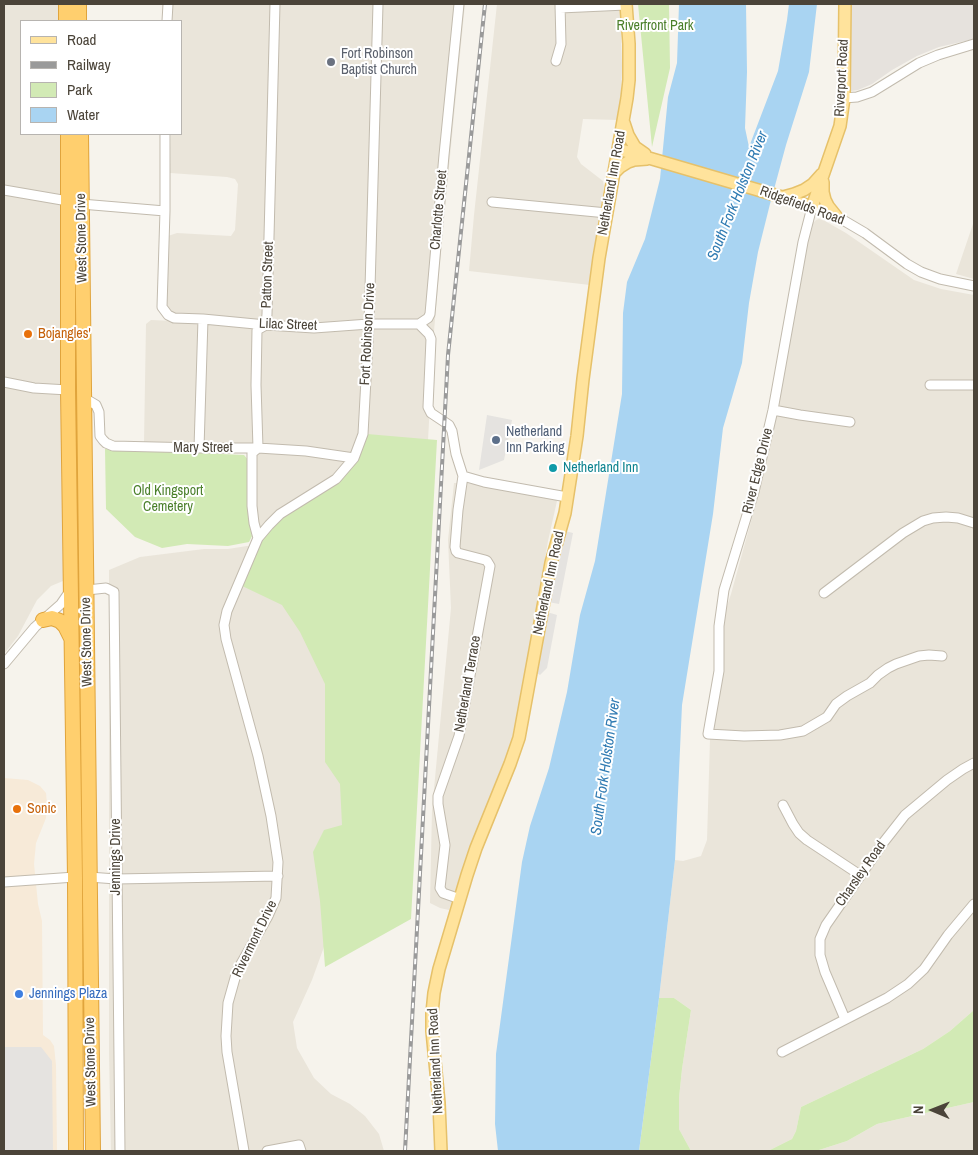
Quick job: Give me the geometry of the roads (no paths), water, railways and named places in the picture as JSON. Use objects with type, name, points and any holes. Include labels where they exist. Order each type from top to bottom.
[{"type":"highway","points":[[66,4],[66,20]]},
{"type":"highway","points":[[79,4],[79,20]]},
{"type":"highway","name":"West Stone Drive","points":[[68,135],[82,269],[93,1151]]},
{"type":"highway","name":"West Stone Drive","points":[[76,1151],[75,877],[70,591],[68,282],[80,135]]},
{"type":"highway","points":[[68,282],[74,272],[82,269]]},
{"type":"highway","points":[[68,390],[84,398]]},
{"type":"highway","points":[[70,591],[87,590]]},
{"type":"highway","points":[[42,620],[52,618],[60,621],[65,626],[72,640]]},
{"type":"highway","points":[[75,877],[89,877]]},
{"type":"main road","name":"Netherland Inn Road","points":[[441,1151],[432,1032],[434,993],[439,969],[476,848],[519,738],[552,564],[565,513],[578,436],[583,379],[599,258],[629,80],[626,4]]},
{"type":"main road","name":"Riverport Road","points":[[812,207],[840,126],[844,98],[845,4]]},
{"type":"main road","points":[[613,174],[628,162],[645,157],[635,147],[628,135],[624,116]]},
{"type":"main road","name":"Ridgefields Road","points":[[618,149],[812,207]]},
{"type":"main road","points":[[782,197],[804,190],[813,184],[826,168]]},
{"type":"main road","points":[[826,168],[823,192],[828,206],[836,216]]},
{"type":"street","points":[[167,20],[168,4]]},
{"type":"street","name":"Patton Street","points":[[258,538],[252,506],[252,452],[258,448],[257,330],[266,325],[275,4]]},
{"type":"street","name":"Fort Robinson Drive","points":[[227,610],[258,538],[280,514],[336,479],[354,458],[363,434],[369,324],[378,4]]},
{"type":"street","name":"Charlotte Street","points":[[419,324],[428,318],[430,314],[459,4]]},
{"type":"street","points":[[556,62],[561,44],[560,6],[626,4]]},
{"type":"street","points":[[844,98],[856,97],[872,92],[919,63],[974,44]]},
{"type":"street","points":[[4,190],[75,202],[165,211],[165,135]]},
{"type":"street","points":[[492,202],[607,213]]},
{"type":"street","name":"Ridgefields Road","points":[[812,207],[836,216],[921,272],[940,279],[974,286]]},
{"type":"street","name":"River Edge Drive","points":[[812,207],[803,242],[773,410],[754,492],[724,590],[719,626],[719,671],[708,734],[780,735],[803,731],[827,717],[836,704],[870,683],[888,668],[919,656],[942,656]]},
{"type":"street","name":"Lilac Street","points":[[165,211],[162,307],[168,315],[174,318],[314,328],[369,324],[419,324]]},
{"type":"street","points":[[199,448],[203,319]]},
{"type":"street","points":[[419,324],[429,334],[431,339],[428,407],[431,413],[449,425],[463,476],[567,497]]},
{"type":"street","points":[[4,382],[34,388],[68,390]]},
{"type":"street","points":[[930,385],[974,385]]},
{"type":"street","name":"Mary Street","points":[[84,398],[96,405],[99,412],[100,436],[106,444],[119,446],[306,450],[354,458]]},
{"type":"street","points":[[773,410],[850,422]]},
{"type":"street","name":"Netherland Terrace","points":[[460,899],[443,893],[440,888],[445,845],[438,796],[459,736],[490,566],[485,560],[456,551],[458,510],[463,476]]},
{"type":"street","points":[[824,594],[903,534],[923,522],[933,518],[946,517],[974,522]]},
{"type":"street","name":"Jennings Drive","points":[[87,590],[106,588],[114,592],[120,1151]]},
{"type":"street","points":[[4,664],[27,635],[61,604],[70,591]]},
{"type":"street","name":"Rivermont Drive","points":[[227,610],[224,625],[226,639],[258,756],[277,847],[278,862],[276,898],[237,971],[228,1003],[227,1052],[244,1151]]},
{"type":"street","name":"Charsley Road","points":[[845,1018],[822,963],[820,938],[826,925],[905,814],[947,780],[974,763]]},
{"type":"street","points":[[782,805],[800,833],[860,875]]},
{"type":"street","points":[[89,877],[116,879],[278,876]]},
{"type":"street","points":[[4,882],[75,877]]},
{"type":"street","points":[[782,1052],[887,998],[908,984],[924,969],[948,935],[974,904]]},
{"type":"street","points":[[267,1151],[299,1145],[301,1151]]},
{"type":"water","name":"South Fork Holston River","points":[[679,4],[746,4],[747,72],[745,128],[749,147],[778,71],[789,4],[817,4],[809,72],[786,145],[758,252],[749,303],[742,363],[723,428],[713,514],[682,705],[675,860],[639,1151],[498,1151],[495,1124],[496,1054],[522,862],[530,826],[549,768],[567,692],[580,615],[595,561],[622,394],[623,313],[627,282],[645,239],[660,179],[668,97],[677,63]]},
{"type":"railway","points":[[405,1151],[448,355],[485,4]]},
{"type":"place","name":"Fort Robinson Baptist Church","points":[[331,62]]},
{"type":"place","name":"Bojangles'","points":[[28,334]]},
{"type":"place","name":"Netherland Inn Parking","points":[[496,440]]},
{"type":"place","name":"Netherland Inn","points":[[553,468]]},
{"type":"place","name":"Sonic","points":[[17,809]]},
{"type":"place","name":"Jennings Plaza","points":[[19,994]]},
{"type":"park label","name":"Riverfront Park","points":[[655,26]]},
{"type":"park label","name":"Old Kingsport Cemetery","points":[[168,500]]}]
